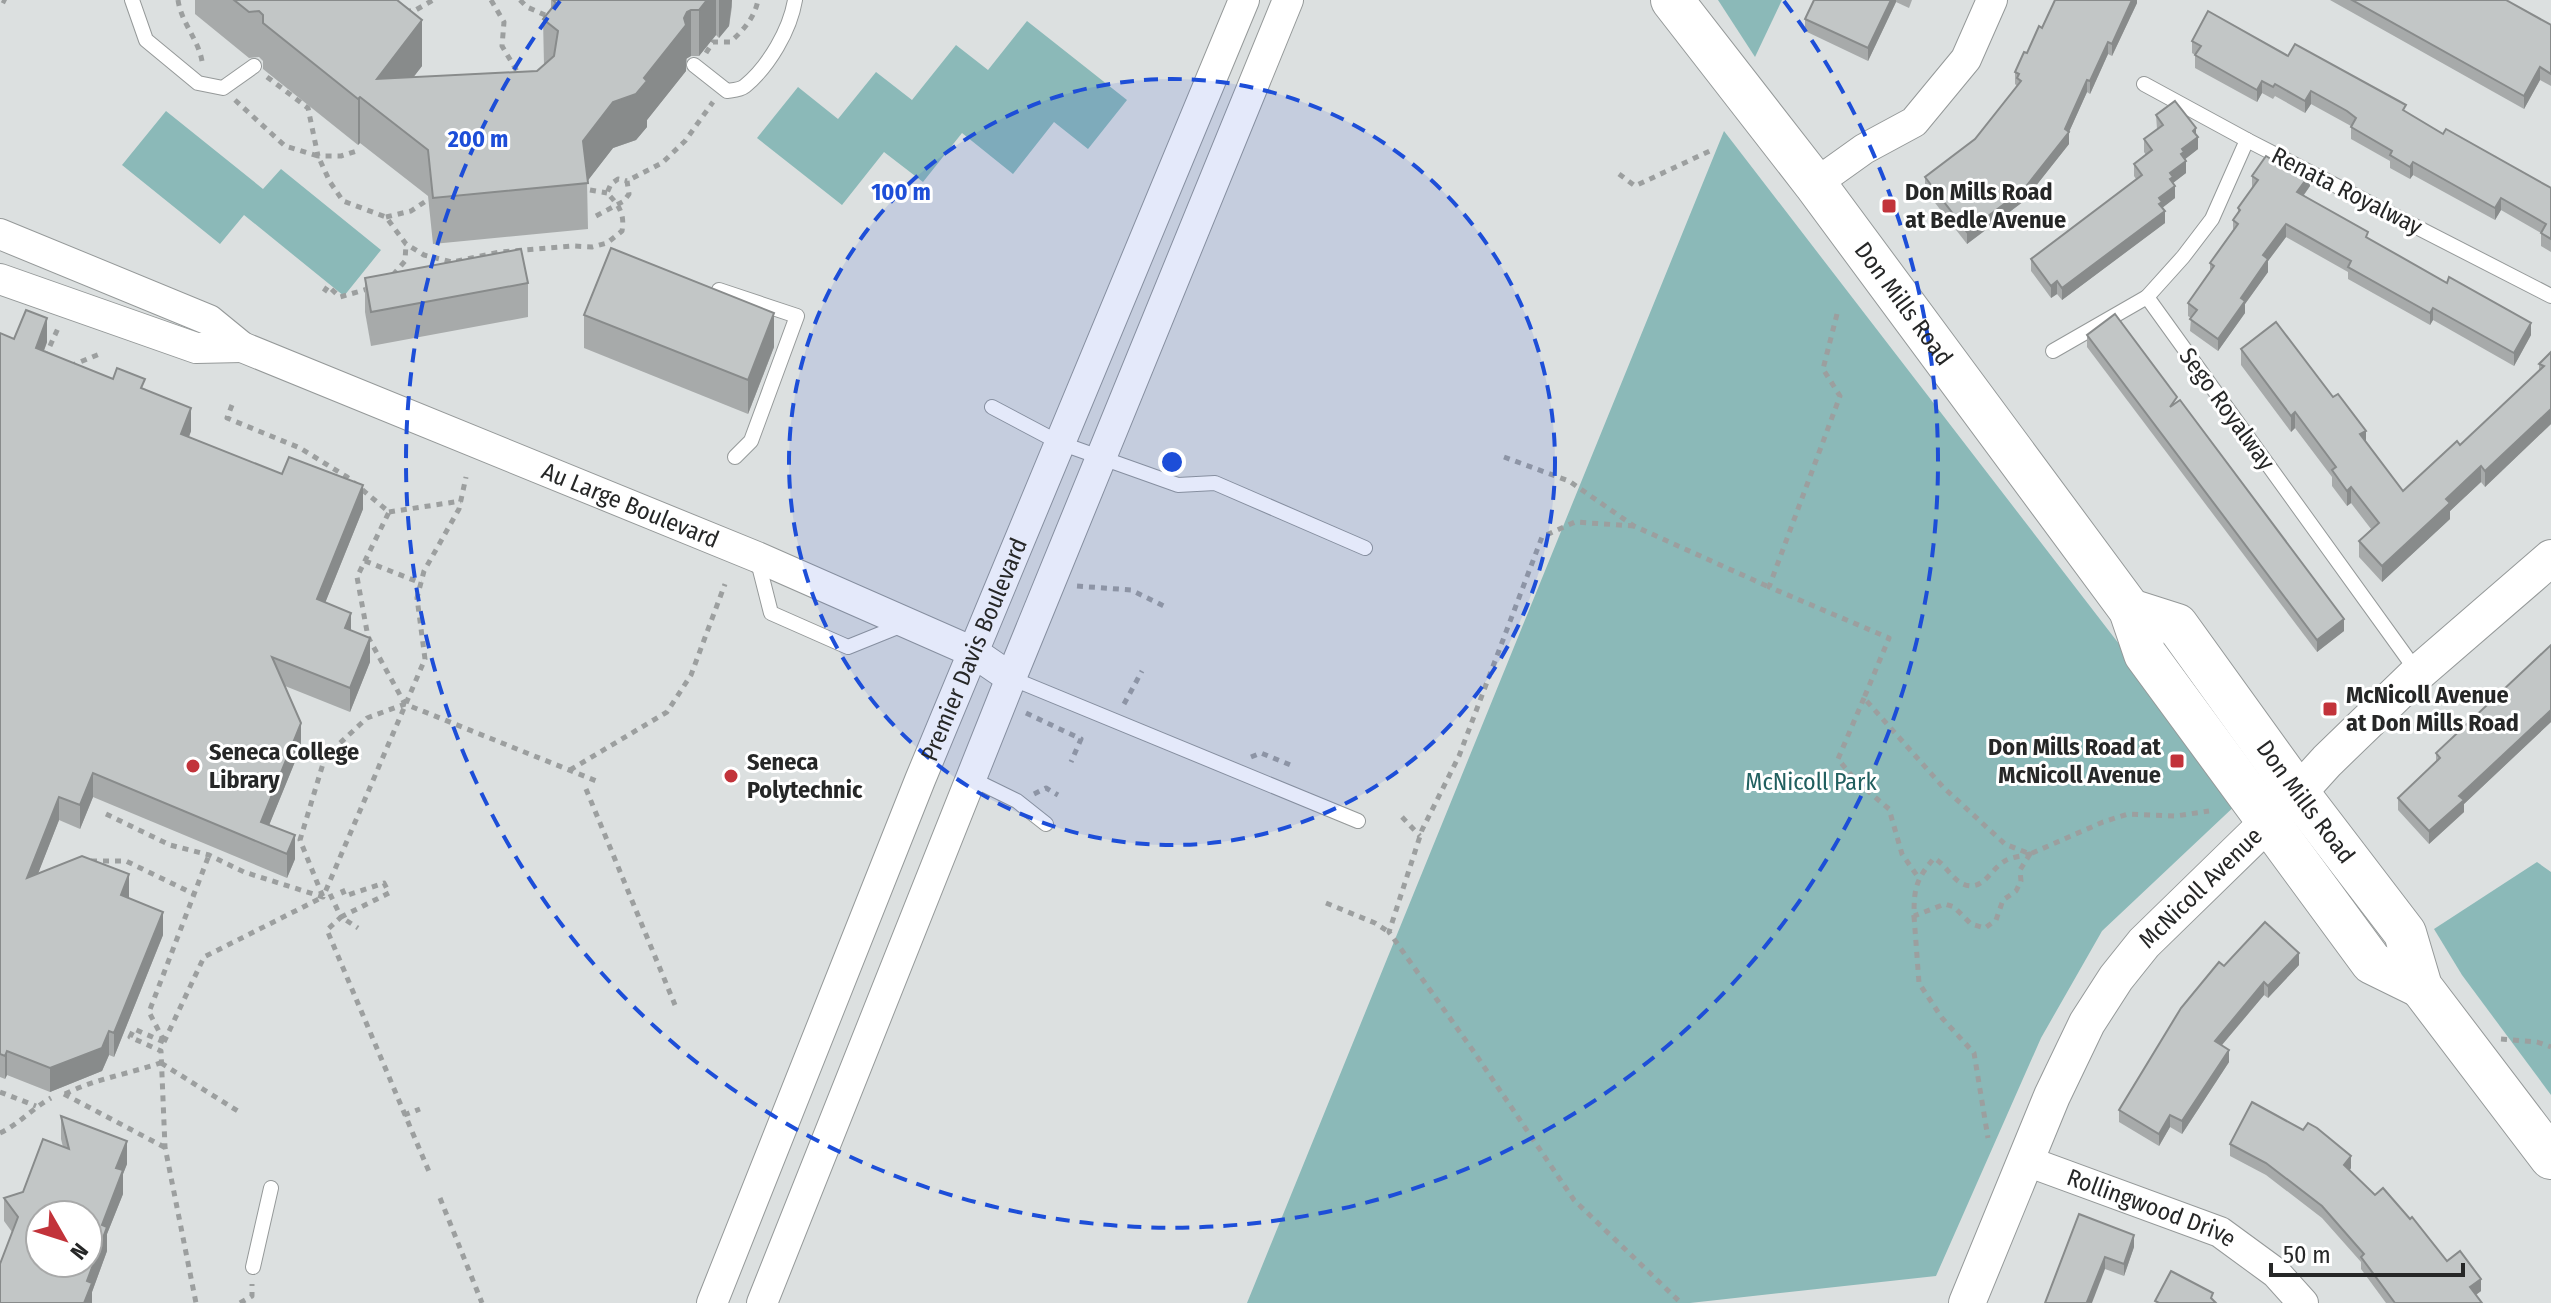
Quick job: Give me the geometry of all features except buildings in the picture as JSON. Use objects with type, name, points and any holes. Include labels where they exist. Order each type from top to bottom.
[{"type":"main road","name":"Don Mills Road","points":[[1672,0],[1815,184],[2130,610],[2145,654],[2372,963],[2421,987]]},
{"type":"main road","name":"Don Mills Road","points":[[2130,610],[2177,625],[2298,793],[2405,933],[2421,987],[2551,1158]]},
{"type":"street","name":"Premier Davis Boulevard","points":[[712,1303],[973,652],[1244,0]]},
{"type":"street","name":"Premier Davis Boulevard","points":[[762,1303],[1011,678],[1288,0]]},
{"type":"street","points":[[1815,184],[1864,149],[1914,122],[1966,59],[1992,0]]},
{"type":"street","name":"Au Large Boulevard","points":[[0,234],[209,320],[242,347],[757,557],[973,652],[1011,678]]},
{"type":"street","name":"Au Large Boulevard","points":[[0,279],[196,348],[242,347]]},
{"type":"street","name":"McNicoll Avenue","points":[[1967,1303],[2024,1160],[2087,1023],[2116,978],[2144,943],[2418,673],[2547,571]]},
{"type":"street","name":"Rollingwood Drive","points":[[2024,1160],[2220,1232],[2276,1273],[2303,1303]]},
{"type":"lane","points":[[132,0],[146,40],[198,83],[221,87],[254,66]]},
{"type":"lane","points":[[695,66],[727,91],[743,89],[768,60],[792,17],[795,0]]},
{"type":"lane","name":"Renata Royalway","points":[[2144,84],[2551,296]]},
{"type":"lane","points":[[2053,351],[2147,297],[2212,219],[2247,140]]},
{"type":"lane","points":[[719,290],[797,316],[751,441],[735,457]]},
{"type":"lane","name":"Sego Royalway","points":[[2147,297],[2418,673]]},
{"type":"lane","points":[[992,407],[1060,443],[1178,485],[1215,483],[1365,548]]},
{"type":"lane","points":[[757,557],[771,613],[810,631],[848,647],[907,623]]},
{"type":"lane","points":[[1011,678],[1358,821]]},
{"type":"lane","points":[[972,779],[1017,801],[1046,824]]},
{"type":"lane","points":[[253,1267],[271,1188]]},
{"type":"path","points":[[178,0],[179,10],[200,49],[203,66]]},
{"type":"path","points":[[392,12],[414,11],[433,0]]},
{"type":"path","points":[[491,0],[504,22],[502,46],[518,73]]},
{"type":"path","points":[[520,0],[527,7],[545,15],[557,10]]},
{"type":"path","points":[[695,66],[713,42],[730,42],[739,34],[756,12],[758,0]]},
{"type":"path","points":[[266,76],[308,108],[318,156],[343,201],[386,217],[406,244],[424,255],[452,262],[500,252],[592,247],[607,243],[622,231],[624,219],[619,204],[607,193],[590,190]]},
{"type":"path","points":[[221,87],[285,146],[318,156],[341,156],[360,150]]},
{"type":"path","points":[[607,193],[611,184],[618,179],[627,181],[662,163],[685,141],[723,88]]},
{"type":"path","points":[[1619,174],[1635,186],[1714,149]]},
{"type":"path","points":[[596,216],[619,204],[629,194],[627,181]]},
{"type":"path","points":[[386,217],[411,211],[426,201]]},
{"type":"path","points":[[384,282],[405,261],[406,244]]},
{"type":"path","points":[[324,292],[328,286],[340,297],[374,286]]},
{"type":"path","points":[[1769,587],[1840,396],[1823,369],[1837,314]]},
{"type":"path","points":[[41,366],[63,318]]},
{"type":"path","points":[[64,368],[102,353]]},
{"type":"path","points":[[232,405],[227,418],[300,448],[347,477],[389,512],[461,501]]},
{"type":"path","points":[[1504,457],[1569,481],[1634,526],[1889,638],[1838,759],[1856,781],[1889,809],[1902,854],[1918,877]]},
{"type":"path","points":[[164,1042],[204,957],[326,896],[425,659],[417,598],[424,571],[461,501],[466,477]]},
{"type":"path","points":[[389,512],[357,577],[368,637],[405,704],[599,782]]},
{"type":"path","points":[[1389,932],[1420,836],[1459,756],[1542,537],[1575,522],[1634,526]]},
{"type":"path","points":[[365,561],[421,583]]},
{"type":"path","points":[[570,771],[667,712],[691,675],[725,584]]},
{"type":"path","points":[[1071,600],[1077,586],[1131,590],[1164,606]]},
{"type":"path","points":[[1124,704],[1142,671]]},
{"type":"path","points":[[1864,698],[1943,787],[2005,844],[2030,854]]},
{"type":"path","points":[[358,928],[341,917],[326,896],[300,840],[325,757],[367,718],[405,704]]},
{"type":"path","points":[[1023,712],[1081,739],[1071,762]]},
{"type":"path","points":[[586,789],[675,1005]]},
{"type":"path","points":[[1988,1138],[1974,1053],[1942,1018],[1919,983],[1914,916],[1914,892],[1918,877],[1934,858],[1943,863],[1960,883],[1971,886],[1985,881],[2004,861],[2030,854],[2128,814],[2176,816],[2209,811]]},
{"type":"path","points":[[106,814],[170,845],[209,855],[244,872],[326,896]]},
{"type":"path","points":[[1402,817],[1420,836]]},
{"type":"path","points":[[1914,916],[1945,904],[1954,907],[1971,924],[1985,928],[1996,920],[2003,900],[2016,891],[2021,881],[2020,870],[2030,854]]},
{"type":"path","points":[[164,1042],[149,1012],[209,855]]},
{"type":"path","points":[[78,861],[126,861],[194,894]]},
{"type":"path","points":[[342,889],[345,896],[384,883],[389,893],[341,917],[327,930],[430,1174]]},
{"type":"path","points":[[1326,903],[1389,932],[1574,1200],[1681,1303]]},
{"type":"path","points":[[164,1042],[134,1029],[130,1037],[161,1051],[165,1147],[196,1303]]},
{"type":"path","points":[[160,1063],[241,1113]]},
{"type":"path","points":[[160,1063],[90,1082],[64,1094],[165,1147]]},
{"type":"path","points":[[0,1092],[36,1106]]},
{"type":"path","points":[[0,1133],[13,1127],[36,1106],[51,1098]]},
{"type":"path","points":[[404,1115],[420,1109]]},
{"type":"path","points":[[440,1198],[482,1303]]},
{"type":"green space","points":[[1718,0],[1782,0],[1755,57]]},
{"type":"green space","points":[[1027,21],[1127,100],[1088,149],[1054,122],[1013,174],[962,133],[923,182],[884,152],[842,205],[757,138],[798,87],[838,119],[876,72],[912,100],[956,45],[988,70]]},
{"type":"green space","points":[[166,111],[263,189],[281,169],[381,250],[344,296],[244,215],[220,244],[122,165]]},
{"type":"green space","name":"McNicoll Park","points":[[1724,131],[2240,801],[2102,931],[2041,1038],[1936,1276],[1690,1303],[1247,1303]]},
{"type":"green space","points":[[2537,862],[2551,872],[2551,1095],[2462,975],[2434,929]]},
{"type":"place","name":"Don Mills Road at Bedle Avenue","points":[[1889,206]]},
{"type":"place","name":"McNicoll Avenue at Don Mills Road","points":[[2330,709]]},
{"type":"place","name":"Don Mills Road at McNicoll Avenue","points":[[2177,761]]},
{"type":"place","name":"Seneca College Library","points":[[193,766]]},
{"type":"place","name":"Seneca Polytechnic","points":[[731,776]]}]
